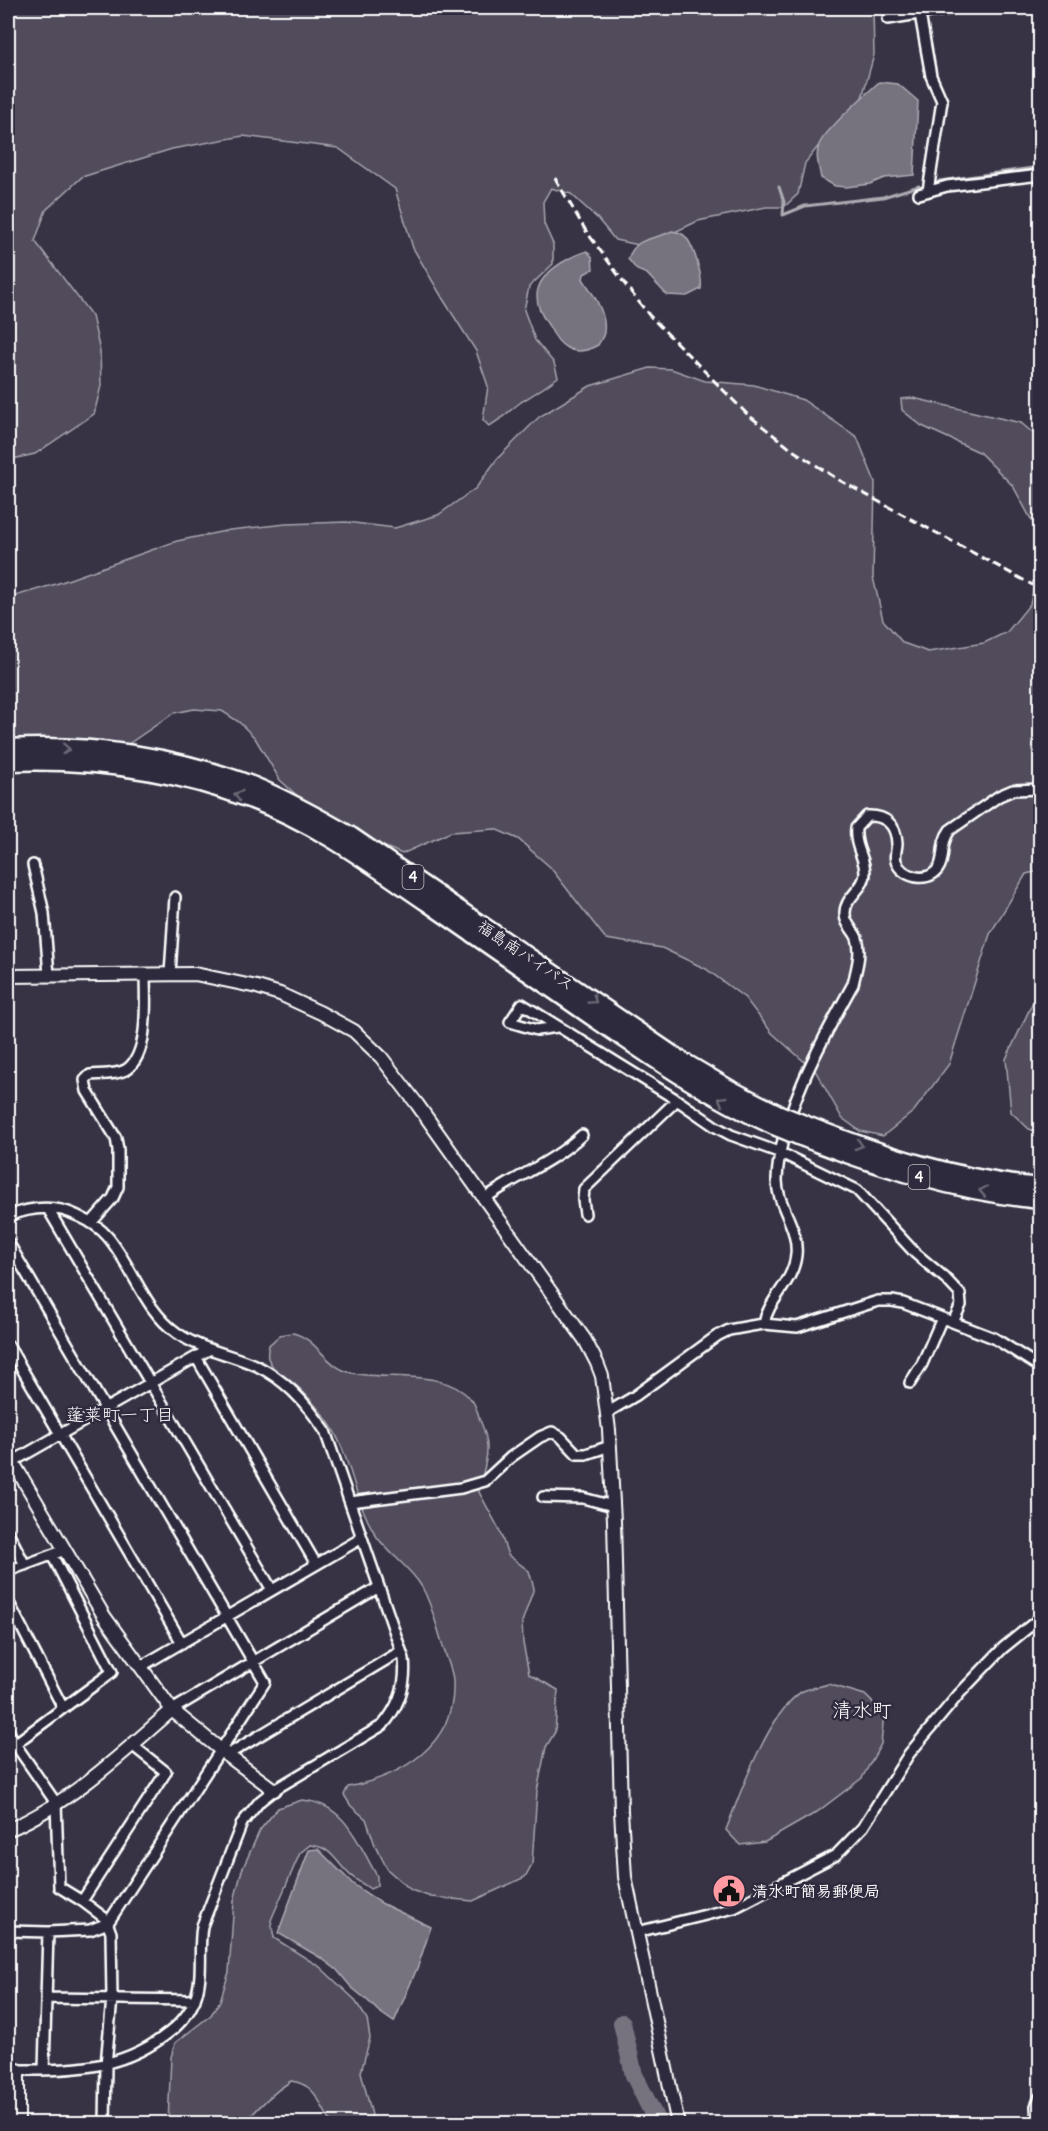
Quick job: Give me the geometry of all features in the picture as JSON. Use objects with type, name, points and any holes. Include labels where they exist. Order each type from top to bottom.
[{"type":"highway","name":"福島南バイパス","points":[[8,748],[67,748],[146,756],[201,769],[253,786],[302,808],[351,836],[687,1064],[775,1119]]},
{"type":"highway","name":"福島南バイパス","points":[[8,762],[67,762],[146,770],[201,783],[253,800],[302,822],[387,875],[678,1075],[727,1103],[803,1130],[851,1156],[920,1178],[989,1193],[1041,1200]]},
{"type":"highway","name":"福島南バイパス","points":[[803,1130],[938,1169],[990,1180],[1041,1187]]},
{"type":"street","points":[[888,19],[955,8]]},
{"type":"street","points":[[920,14],[931,76],[942,101],[937,144],[924,193],[947,186],[1041,175]]},
{"type":"street","points":[[764,1324],[771,1306],[790,1278],[796,1253],[793,1226],[778,1190],[781,1153],[787,1125],[805,1078],[853,984],[859,950],[857,939],[847,923],[845,908],[862,883],[865,873],[856,844],[856,828],[867,816],[877,815],[885,818],[893,827],[897,842],[895,859],[900,870],[921,878],[933,874],[939,868],[945,837],[950,830],[999,796],[1013,790],[1041,789]]},
{"type":"street","points":[[33,865],[44,913],[49,975]]},
{"type":"street","points":[[170,974],[175,897]]},
{"type":"street","points":[[92,1223],[118,1187],[118,1150],[116,1138],[87,1090],[85,1080],[90,1075],[126,1070],[135,1058],[142,1041],[144,1026],[145,974]]},
{"type":"street","points":[[8,976],[195,974],[280,994],[321,1013],[354,1032],[386,1063],[585,1340],[602,1376],[608,1412],[625,1876],[678,2124]]},
{"type":"street","points":[[557,1027],[537,1030],[510,1022],[522,1004],[723,1131],[781,1153],[857,1190],[915,1253],[960,1294],[962,1305],[953,1322]]},
{"type":"street","points":[[585,1214],[584,1189],[677,1100]]},
{"type":"street","points":[[483,1199],[500,1187],[554,1159],[582,1135]]},
{"type":"street","points":[[8,1216],[29,1209],[48,1209],[72,1213],[92,1223],[108,1236],[158,1315],[176,1332],[210,1349],[258,1366],[283,1383],[304,1402],[325,1431],[405,1668],[403,1688],[393,1714],[382,1725],[274,1790],[260,1801],[242,1823],[202,1926],[199,1942],[199,1986],[195,2000],[184,2018],[156,2042],[132,2056],[106,2065],[86,2068],[13,2070],[18,2124]]},
{"type":"street","points":[[48,1209],[272,1590]]},
{"type":"street","points":[[8,1242],[265,1682],[224,1753],[108,1923],[90,1930],[8,1932]]},
{"type":"street","points":[[608,1412],[635,1396],[722,1332],[738,1327],[764,1324],[796,1327],[869,1304],[886,1301],[903,1303],[994,1338],[1041,1367]]},
{"type":"street","points":[[910,1383],[922,1364],[942,1318]]},
{"type":"street","points":[[8,1345],[182,1643]]},
{"type":"street","points":[[210,1349],[60,1435],[10,1458],[104,1616],[172,1710],[274,1790]]},
{"type":"street","points":[[196,1357],[316,1564]]},
{"type":"street","points":[[350,1502],[461,1488],[485,1482],[511,1457],[540,1437],[552,1432],[561,1437],[577,1454],[586,1454],[610,1446]]},
{"type":"street","points":[[543,1497],[583,1498],[613,1506]]},
{"type":"street","points":[[8,1532],[25,1564]]},
{"type":"street","points":[[140,1667],[362,1538]]},
{"type":"street","points":[[8,1570],[64,1550]]},
{"type":"street","points":[[11,1747],[112,1672],[52,1555]]},
{"type":"street","points":[[8,1830],[56,1803],[132,1745],[172,1710],[379,1587]]},
{"type":"street","points":[[8,1602],[63,1708]]},
{"type":"street","points":[[638,1932],[734,1908],[836,1855],[863,1827],[909,1754],[959,1694],[1003,1648],[1041,1618]]},
{"type":"street","points":[[224,1753],[401,1651]]},
{"type":"street","points":[[8,1730],[11,1747],[56,1803],[59,1887],[106,1919],[111,1933],[112,1998],[106,2065],[105,2124]]},
{"type":"street","points":[[82,1901],[166,1772],[132,1745]]},
{"type":"street","points":[[44,2070],[48,1932]]},
{"type":"street","points":[[46,1998],[195,2000]]},
{"type":"street","points":[[1037,2124],[1036,2106],[1041,2097]]},
{"type":"shaded area","points":[[8,8],[873,8],[874,55],[861,101],[805,163],[798,194],[784,207],[766,207],[698,221],[662,238],[639,245],[615,240],[597,218],[571,194],[551,188],[543,202],[544,224],[553,244],[553,264],[529,287],[524,310],[535,340],[554,363],[558,377],[489,426],[483,420],[488,386],[476,351],[413,248],[395,189],[338,148],[243,136],[172,149],[82,177],[46,210],[35,241],[92,316],[100,351],[101,386],[94,414],[35,454],[8,460]]},
{"type":"shaded area","points":[[879,82],[898,84],[918,101],[914,175],[884,178],[870,184],[835,186],[821,178],[817,157],[819,145],[837,122]]},
{"type":"shaded area","points":[[672,231],[681,233],[690,243],[699,268],[701,289],[687,296],[667,295],[647,274],[637,270],[628,259],[641,242]]},
{"type":"shaded area","points":[[587,251],[592,257],[593,269],[584,274],[583,279],[601,311],[604,334],[598,345],[587,350],[575,351],[564,346],[554,335],[541,312],[537,296],[538,288],[548,273],[563,262]]},
{"type":"shaded area","points":[[650,368],[671,369],[705,381],[754,385],[803,400],[857,437],[875,482],[873,577],[883,620],[903,643],[928,652],[984,643],[1007,632],[1030,604],[1039,566],[1033,523],[1013,486],[979,452],[922,426],[902,410],[901,399],[913,398],[1021,423],[1040,439],[1040,871],[1026,874],[990,934],[949,1064],[914,1111],[883,1136],[860,1131],[842,1118],[816,1072],[772,1033],[745,998],[706,969],[662,948],[606,939],[550,867],[518,839],[495,829],[451,832],[402,854],[325,821],[280,780],[255,738],[239,722],[222,711],[194,709],[174,713],[118,751],[8,742],[8,598],[56,584],[177,541],[230,530],[286,524],[346,522],[395,528],[438,515],[476,488],[497,459],[539,417],[590,386]]},
{"type":"shaded area","points":[[1040,987],[1040,1132],[1029,1129],[1011,1112],[1006,1059]]},
{"type":"shaded area","points":[[293,1333],[309,1341],[343,1370],[367,1375],[431,1379],[459,1389],[471,1399],[477,1409],[487,1443],[479,1492],[499,1529],[508,1555],[529,1571],[534,1588],[522,1622],[523,1643],[529,1674],[558,1690],[555,1732],[546,1747],[537,1791],[532,1864],[525,1877],[473,1901],[431,1897],[411,1890],[388,1870],[375,1845],[366,1819],[351,1806],[344,1795],[348,1787],[388,1775],[406,1766],[435,1740],[452,1704],[453,1677],[434,1615],[422,1587],[412,1573],[377,1537],[369,1523],[342,1448],[327,1420],[297,1386],[276,1371],[270,1363],[269,1345],[280,1335]]},
{"type":"shaded area","points":[[828,1684],[865,1695],[884,1714],[881,1744],[862,1778],[817,1812],[765,1842],[740,1845],[726,1830],[756,1756],[789,1703],[807,1689]]},
{"type":"shaded area","points":[[302,1800],[329,1808],[340,1817],[356,1838],[377,1876],[377,1886],[370,1889],[349,1874],[323,1848],[310,1845],[300,1853],[271,1920],[274,1938],[320,1967],[354,1999],[367,2019],[370,2038],[361,2072],[372,2115],[368,2123],[332,2123],[312,2091],[300,2083],[291,2081],[266,2100],[245,2123],[168,2123],[171,2057],[175,2043],[211,2015],[220,2001],[229,1972],[234,1901],[242,1870],[260,1830],[278,1808]]},
{"type":"shaded area","points":[[318,1849],[353,1884],[381,1903],[431,1927],[418,1966],[394,2022],[351,1987],[337,1970],[278,1933],[309,1850]]},
{"type":"waterway","points":[[939,181],[1040,167]]},
{"type":"waterway","points":[[779,187],[784,202],[783,215],[805,206],[883,197],[919,186]]},
{"type":"waterway","points":[[622,2023],[634,2075],[658,2124]]},
{"type":"railway","points":[[555,178],[586,231],[649,315],[746,413],[791,449],[839,480],[1040,589]]},
{"type":"place","name":"清水町簡易郵便局","points":[[729,1891]]},
{"type":"district","name":"蓬莱町一丁目","points":[[120,1415]]},
{"type":"district","name":"清水町","points":[[862,1710]]}]
